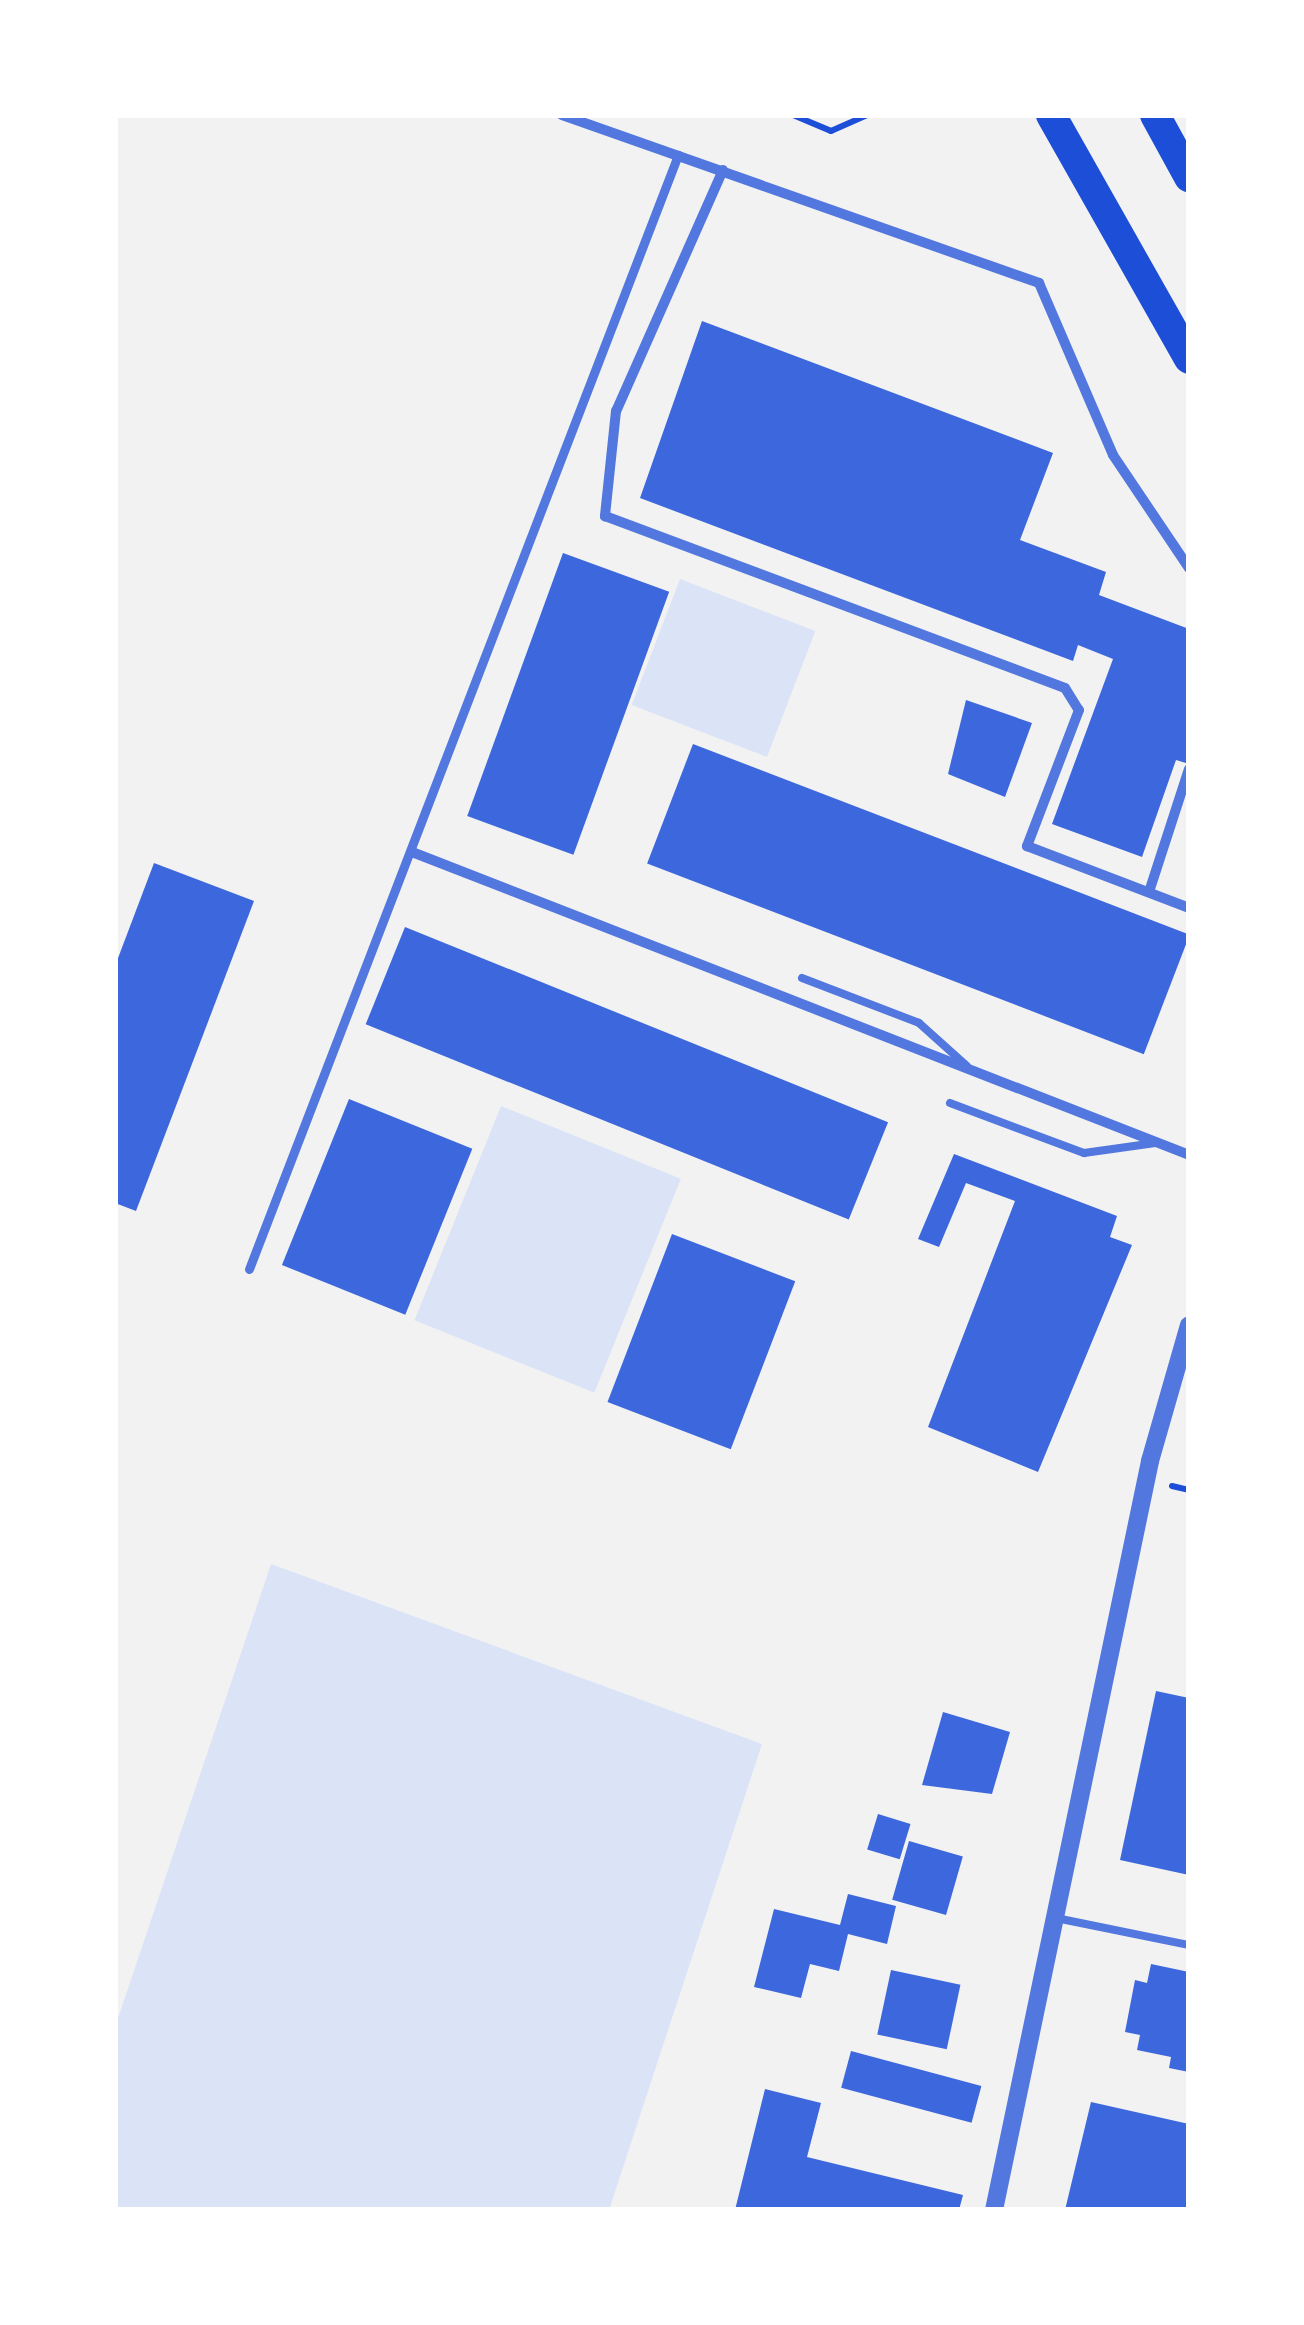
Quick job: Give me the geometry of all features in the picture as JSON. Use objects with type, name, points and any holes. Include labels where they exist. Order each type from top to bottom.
[{"type":"highway","points":[[1050,115],[1189,359]]},
{"type":"highway","points":[[1154,115],[1189,177]]},
{"type":"street","points":[[562,115],[1039,283],[1113,455],[1189,568]]},
{"type":"street","points":[[250,1270],[678,156]]},
{"type":"street","points":[[723,170],[661,302],[616,411],[606,516],[1065,688],[1079,710],[1027,846],[1189,908]]},
{"type":"street","points":[[1149,892],[1189,769]]},
{"type":"street","points":[[412,852],[1189,1156]]},
{"type":"street","points":[[994,2210],[1150,1461],[1189,1326]]},
{"type":"lane","points":[[802,978],[919,1023],[974,1072]]},
{"type":"lane","points":[[950,1102],[1084,1153],[1156,1143]]},
{"type":"lane","points":[[1055,1918],[1189,1945]]},
{"type":"path","points":[[793,115],[832,131],[867,115]]},
{"type":"shaded area","points":[[680,579],[815,631],[767,757],[632,705]]},
{"type":"shaded area","points":[[501,1106],[681,1179],[594,1393],[414,1320]]},
{"type":"shaded area","points":[[271,1564],[762,1744],[609,2210],[115,2210],[115,2027]]},
{"type":"building","points":[[702,321],[1053,453],[1020,540],[1106,572],[1099,595],[1189,629],[1189,764],[1176,760],[1142,857],[1052,824],[1113,659],[1078,645],[1073,661],[640,498]]},
{"type":"building","points":[[563,553],[669,592],[573,855],[467,816]]},
{"type":"building","points":[[966,700],[1032,723],[1005,797],[948,774]]},
{"type":"building","points":[[693,744],[1189,934],[1144,1054],[647,863]]},
{"type":"building","points":[[154,863],[254,901],[136,1211],[115,1203],[115,966]]},
{"type":"building","points":[[405,927],[888,1122],[849,1220],[366,1024]]},
{"type":"building","points":[[349,1099],[472,1149],[405,1315],[282,1265]]},
{"type":"building","points":[[954,1154],[1117,1216],[1110,1237],[1132,1245],[1038,1472],[928,1427],[1015,1201],[966,1183],[939,1247],[918,1239]]},
{"type":"building","points":[[672,1234],[795,1281],[731,1449],[607,1402]]},
{"type":"building","points":[[1156,1691],[1189,1698],[1189,1875],[1120,1860]]},
{"type":"building","points":[[943,1712],[1010,1732],[992,1794],[922,1785]]},
{"type":"building","points":[[878,1814],[911,1824],[900,1859],[867,1849]]},
{"type":"building","points":[[909,1841],[963,1856],[946,1915],[892,1900]]},
{"type":"building","points":[[848,1894],[896,1906],[887,1944],[848,1934],[839,1971],[810,1964],[801,1998],[754,1987],[774,1909],[840,1925]]},
{"type":"building","points":[[1151,1964],[1189,1972],[1189,2072],[1169,2068],[1171,2057],[1137,2050],[1140,2035],[1125,2032],[1135,1980],[1147,1983]]},
{"type":"building","points":[[891,1970],[960,1985],[947,2049],[877,2035]]},
{"type":"building","points":[[851,2051],[981,2086],[972,2123],[841,2088]]},
{"type":"building","points":[[765,2089],[821,2103],[807,2157],[963,2195],[959,2210],[735,2210]]},
{"type":"building","points":[[1091,2102],[1189,2124],[1189,2210],[1065,2210]]}]
